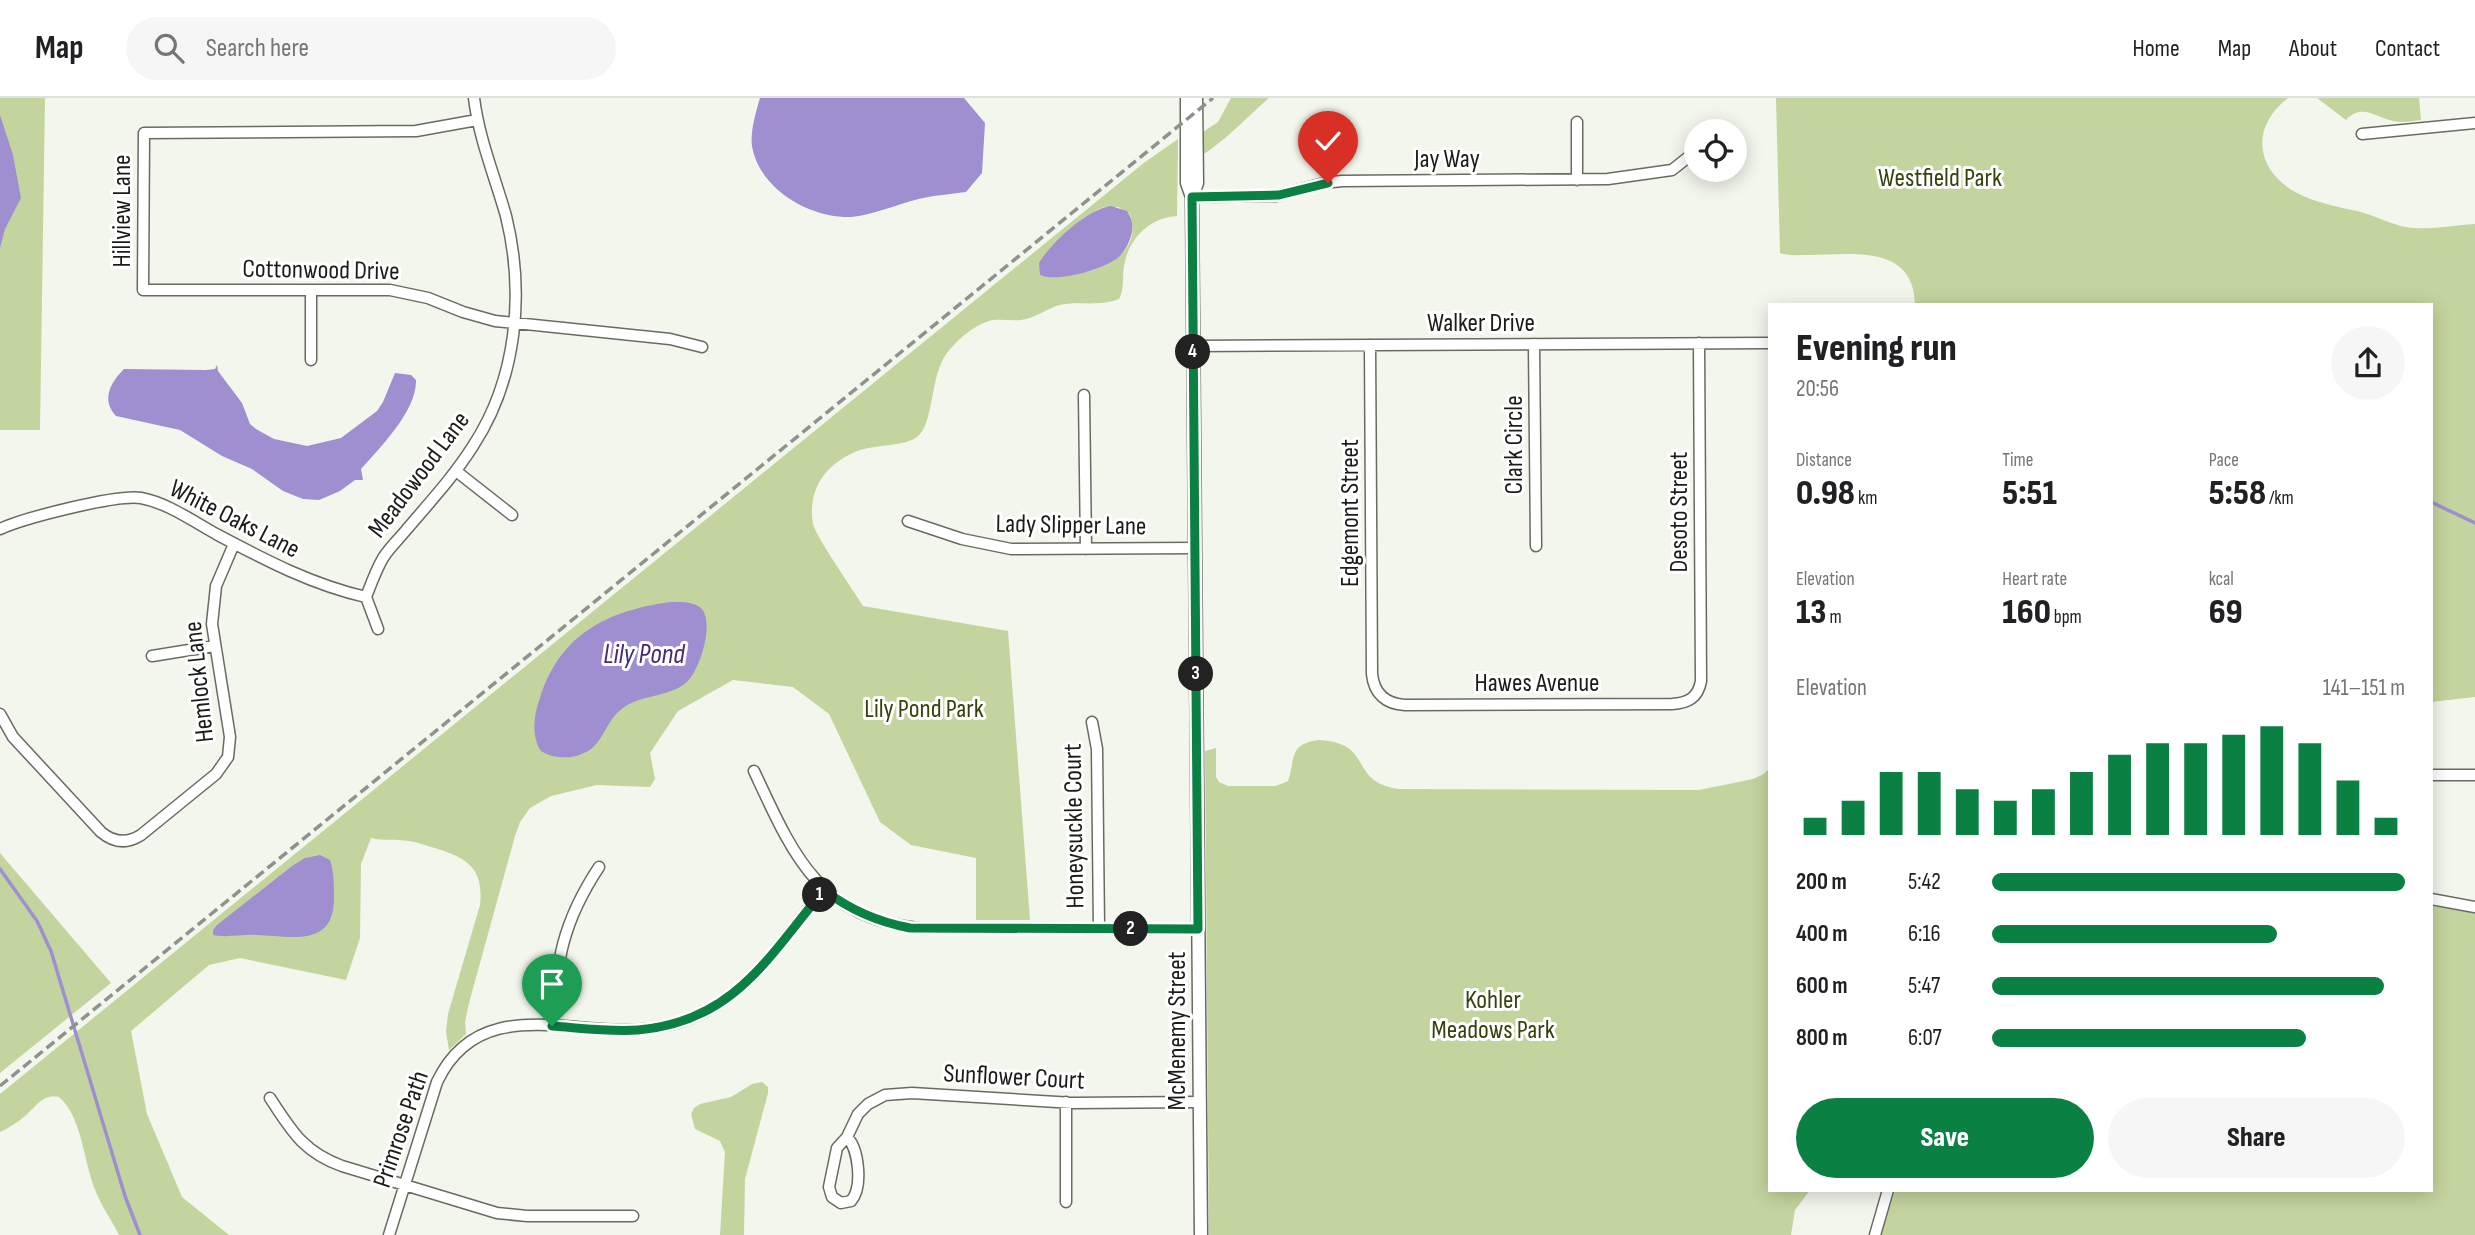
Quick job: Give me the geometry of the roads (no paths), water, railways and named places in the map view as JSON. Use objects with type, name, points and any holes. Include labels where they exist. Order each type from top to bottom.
[{"type":"street","name":"Meadowood Lane","points":[[366,597],[382,559],[456,471],[474,445],[496,401],[511,354],[517,295],[512,241],[477,120],[474,98]]},
{"type":"street","name":"McMenemy Street","points":[[1187,98],[1187,183],[1192,197],[1201,1235]]},
{"type":"street","name":"McMenemy Street","points":[[1192,197],[1197,183],[1196,98]]},
{"type":"street","name":"Hillview Lane","points":[[143,290],[144,133],[390,132],[445,127],[477,120]]},
{"type":"street","points":[[1577,122],[1577,180]]},
{"type":"street","points":[[2362,134],[2475,123]]},
{"type":"street","name":"Jay Way","points":[[1192,197],[1279,195],[1338,181],[1617,178],[1670,171],[1684,162]]},
{"type":"street","name":"Cottonwood Drive","points":[[143,290],[371,289],[409,293],[478,318],[670,339],[702,347]]},
{"type":"street","points":[[311,290],[311,360]]},
{"type":"street","name":"Desoto Street","points":[[1699,343],[1701,681]]},
{"type":"street","name":"Walker Drive","points":[[1193,346],[1768,343]]},
{"type":"street","name":"Clark Circle","points":[[1534,344],[1536,546]]},
{"type":"street","name":"Edgemont Street","points":[[1370,345],[1373,681]]},
{"type":"street","points":[[1084,395],[1086,548]]},
{"type":"street","points":[[456,471],[512,515]]},
{"type":"street","name":"White Oaks Lane","points":[[0,528],[107,500],[138,498],[165,506],[234,544],[311,581],[366,597]]},
{"type":"street","name":"Lady Slipper Lane","points":[[908,521],[962,539],[1018,549],[1195,548]]},
{"type":"street","name":"Hemlock Lane","points":[[0,714],[19,745],[101,832],[116,841],[137,838],[216,774],[223,766],[230,746],[212,624],[216,586],[234,544]]},
{"type":"street","points":[[366,597],[378,629]]},
{"type":"street","points":[[152,656],[214,646]]},
{"type":"street","name":"Hawes Avenue","points":[[1373,681],[1384,699],[1405,705],[1679,703],[1695,696],[1701,681]]},
{"type":"street","name":"Honeysuckle Court","points":[[1092,722],[1097,749],[1098,929]]},
{"type":"street","points":[[754,771],[794,853],[824,890],[860,912],[886,922],[910,928],[1198,929]]},
{"type":"street","points":[[2433,775],[2475,775]]},
{"type":"street","points":[[552,1026],[561,945],[578,901],[599,867]]},
{"type":"street","name":"Primrose Path","points":[[389,1235],[435,1087],[453,1057],[472,1041],[498,1028],[523,1024],[638,1030],[671,1025],[703,1013],[728,999],[747,983],[824,890]]},
{"type":"street","points":[[2433,899],[2475,906]]},
{"type":"street","name":"Sunflower Court","points":[[847,1137],[855,1146],[858,1185],[854,1198],[841,1203],[832,1198],[829,1188],[837,1146],[847,1137],[861,1111],[876,1099],[890,1094],[1066,1102],[1200,1102]]},
{"type":"street","points":[[270,1098],[296,1137],[314,1153],[337,1164],[486,1210],[512,1215],[633,1216]]},
{"type":"street","points":[[1066,1102],[1066,1202]]},
{"type":"street","points":[[1875,1235],[1887,1192]]},
{"type":"water","points":[[760,98],[964,98],[985,123],[982,173],[966,192],[923,198],[853,217],[814,211],[786,196],[774,186],[756,161],[752,134]]},
{"type":"water","points":[[0,115],[13,155],[21,198],[5,229],[0,248]]},
{"type":"water","points":[[1111,206],[1127,211],[1132,224],[1129,242],[1119,257],[1081,274],[1058,277],[1040,275],[1039,263],[1061,237],[1091,213]]},
{"type":"water","points":[[217,365],[218,371],[242,403],[250,424],[274,439],[307,446],[341,438],[377,411],[395,373],[411,375],[416,380],[415,392],[404,416],[361,469],[363,480],[355,480],[340,491],[319,500],[303,499],[283,491],[252,469],[222,456],[180,430],[116,416],[111,410],[109,392],[124,369],[206,370],[215,369]]},
{"type":"water","name":"Lily Pond","points":[[670,602],[686,602],[701,608],[707,624],[701,657],[687,682],[672,691],[638,700],[623,708],[597,743],[582,754],[559,757],[540,750],[534,731],[538,704],[549,676],[573,642],[606,619]]},
{"type":"water","points":[[320,855],[330,860],[334,898],[332,914],[327,925],[319,932],[296,937],[213,935],[217,925],[292,866],[305,858]]},
{"type":"waterway","points":[[2433,503],[2475,523]]},
{"type":"waterway","points":[[0,869],[37,921],[51,951],[125,1196],[140,1235]]},
{"type":"railway","points":[[0,1086],[1213,98]]},
{"type":"park label","name":"Westfield Park","points":[[1940,177]]},
{"type":"park label","name":"Lily Pond Park","points":[[924,708]]},
{"type":"park label","name":"Kohler Meadows Park","points":[[1493,1014]]}]
